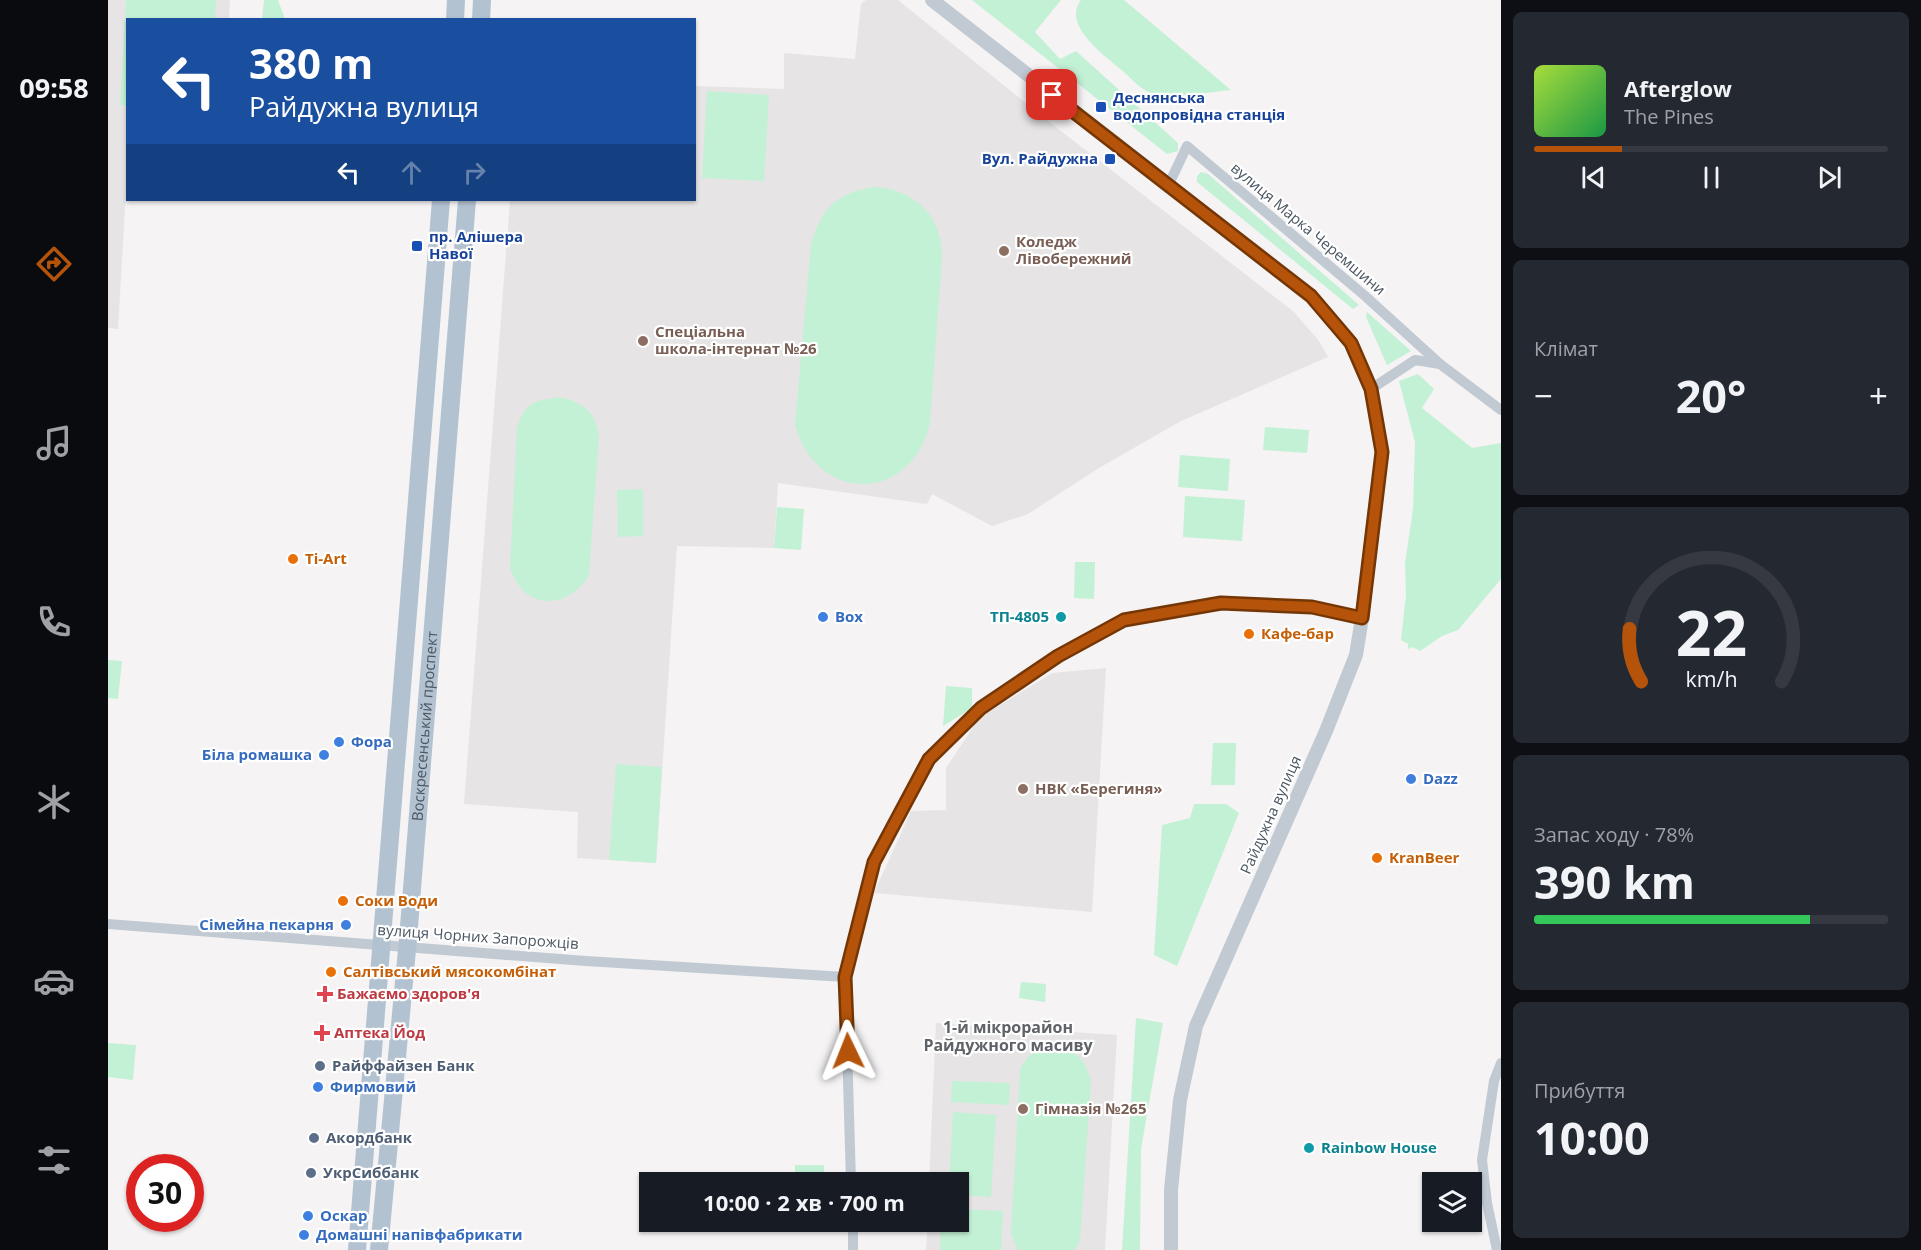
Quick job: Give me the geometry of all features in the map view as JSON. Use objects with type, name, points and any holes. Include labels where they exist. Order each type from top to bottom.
[{"type":"main road","points":[[455,18],[456,0]]},
{"type":"main road","points":[[481,18],[482,0]]},
{"type":"main road","name":"Воскресенський проспект","points":[[357,1250],[441,201]]},
{"type":"main road","name":"Воскресенський проспект","points":[[379,1250],[407,946],[467,201]]},
{"type":"street","name":"Райдужна вулиця","points":[[932,0],[1311,296],[1351,343],[1371,389],[1382,452],[1356,655],[1326,731],[1196,1026],[1180,1100],[1171,1190],[1171,1250]]},
{"type":"street","name":"вулиця Марка Черемшини","points":[[1169,184],[1187,146],[1364,295],[1440,364],[1501,410]]},
{"type":"street","points":[[1371,389],[1415,360],[1440,364]]},
{"type":"street","points":[[852,1172],[845,977],[874,862],[929,759],[981,708],[1027,676],[1124,620],[1221,603],[1312,607],[1362,618]]},
{"type":"street","name":"вулиця Чорних Запорожців","points":[[108,924],[845,977]]},
{"type":"street","points":[[1497,1250],[1487,1203],[1482,1160],[1494,1081],[1501,1063]]},
{"type":"street","points":[[853,1232],[854,1250]]},
{"type":"shaded area","points":[[108,0],[230,0],[229,18],[126,18],[126,191],[118,329],[108,328]]},
{"type":"shaded area","points":[[866,0],[898,0],[1043,117],[1294,312],[1319,341],[1328,357],[1181,421],[1099,468],[1028,514],[992,526],[932,494],[927,504],[778,483],[774,548],[677,546],[656,863],[577,858],[578,812],[464,804],[510,201],[696,201],[696,86],[784,89],[784,53],[855,59],[861,4]]},
{"type":"shaded area","name":"НВК «Берегиня»","points":[[1106,668],[1092,912],[874,893],[911,811],[946,810],[946,768],[979,718],[1052,673]]},
{"type":"shaded area","name":"Гімназія №265","points":[[936,1023],[1117,1035],[1105,1250],[926,1250],[927,1232],[969,1232],[969,1172],[929,1172]]},
{"type":"green space","points":[[126,0],[216,0],[215,18],[126,18],[126,106],[120,105]]},
{"type":"green space","points":[[264,0],[278,0],[285,18],[262,18]]},
{"type":"green space","points":[[972,0],[1061,0],[1035,32],[1060,59],[1076,51],[1178,143],[1178,151],[1167,154]]},
{"type":"green space","points":[[1081,0],[1124,0],[1231,90],[1178,95],[1146,91],[1098,49],[1081,30],[1076,10]]},
{"type":"green space","points":[[707,91],[769,95],[764,181],[702,178]]},
{"type":"green space","points":[[1201,172],[1208,174],[1359,305],[1353,309],[1197,182],[1197,176]]},
{"type":"green space","points":[[873,187],[901,193],[923,207],[937,229],[942,257],[930,423],[920,450],[904,469],[885,480],[864,484],[842,480],[823,469],[806,451],[795,425],[811,244],[820,221],[832,205],[849,194]]},
{"type":"green space","points":[[1367,312],[1411,351],[1387,365],[1366,317]]},
{"type":"green space","points":[[1418,374],[1434,389],[1422,408],[1472,448],[1501,443],[1501,579],[1458,630],[1442,636],[1420,651],[1413,647],[1408,649],[1408,644],[1401,640],[1406,595],[1405,564],[1413,509],[1415,442],[1399,381]]},
{"type":"green space","points":[[560,397],[587,409],[599,435],[589,576],[568,595],[557,600],[546,601],[525,592],[516,582],[510,568],[517,428],[524,412],[532,404]]},
{"type":"green space","points":[[1265,427],[1309,430],[1307,453],[1263,450]]},
{"type":"green space","points":[[1180,455],[1230,459],[1228,491],[1178,487]]},
{"type":"green space","points":[[643,489],[643,536],[618,537],[617,490]]},
{"type":"green space","points":[[1185,496],[1245,500],[1242,541],[1183,537]]},
{"type":"green space","points":[[777,507],[804,509],[801,550],[774,548]]},
{"type":"green space","points":[[1075,562],[1095,562],[1094,599],[1074,598]]},
{"type":"green space","points":[[108,660],[122,661],[118,699],[108,698]]},
{"type":"green space","points":[[946,686],[972,688],[972,708],[943,726]]},
{"type":"green space","points":[[1213,743],[1236,743],[1235,785],[1211,785]]},
{"type":"green space","points":[[616,764],[662,767],[656,863],[609,860]]},
{"type":"green space","points":[[1194,804],[1226,804],[1239,813],[1177,966],[1154,955],[1162,825],[1190,818]]},
{"type":"green space","points":[[1021,982],[1046,984],[1045,1002],[1019,998]]},
{"type":"green space","points":[[1136,1018],[1163,1023],[1141,1149],[1140,1250],[1122,1250]]},
{"type":"green space","points":[[108,1043],[136,1045],[133,1080],[108,1077]]},
{"type":"green space","points":[[1053,1047],[1061,1048],[1079,1058],[1087,1068],[1091,1083],[1080,1241],[1075,1250],[1017,1250],[1011,1233],[1020,1070],[1033,1053]]},
{"type":"green space","points":[[952,1081],[1010,1083],[1009,1105],[951,1102]]},
{"type":"green space","points":[[953,1112],[996,1115],[991,1197],[969,1196],[969,1172],[950,1172]]},
{"type":"green space","points":[[795,1165],[824,1165],[824,1172],[795,1172]]},
{"type":"green space","points":[[969,1209],[1003,1211],[1001,1250],[940,1250],[941,1232],[969,1232]]},
{"type":"place","name":"Деснянська водопровідна станція","points":[[1101,107]]},
{"type":"place","name":"Вул. Райдужна","points":[[1110,159]]},
{"type":"place","name":"пр. Алішера Навої","points":[[417,246]]},
{"type":"place","name":"Коледж Лівобережний","points":[[1004,251]]},
{"type":"place","name":"Спеціальна школа-інтернат №26","points":[[643,341]]},
{"type":"place","name":"Ti-Art","points":[[293,559]]},
{"type":"place","name":"Box","points":[[823,617]]},
{"type":"place","name":"ТП-4805","points":[[1061,617]]},
{"type":"place","name":"Кафе-бар","points":[[1249,634]]},
{"type":"place","name":"Фора","points":[[339,742]]},
{"type":"place","name":"Біла ромашка","points":[[324,755]]},
{"type":"place","name":"Dazz","points":[[1411,779]]},
{"type":"place","name":"НВК «Берегиня»","points":[[1023,789]]},
{"type":"place","name":"KranBeer","points":[[1377,858]]},
{"type":"place","name":"Соки Води","points":[[343,901]]},
{"type":"place","name":"Сімейна пекарня","points":[[346,925]]},
{"type":"place","name":"Салтівський мясокомбінат","points":[[331,972]]},
{"type":"place","name":"Бажаємо здоров'я","points":[[325,994]]},
{"type":"place","name":"Аптека Йод","points":[[322,1033]]},
{"type":"place","name":"Райффайзен Банк","points":[[320,1066]]},
{"type":"place","name":"Фирмовий","points":[[318,1087]]},
{"type":"place","name":"Гімназія №265","points":[[1023,1109]]},
{"type":"place","name":"Акордбанк","points":[[314,1138]]},
{"type":"place","name":"Rainbow House","points":[[1309,1148]]},
{"type":"place","name":"УкрСиббанк","points":[[311,1173]]},
{"type":"place","name":"Оскар","points":[[308,1216]]},
{"type":"place","name":"Домашні напівфабрикати","points":[[304,1235]]},
{"type":"district","name":"1-й мікрорайон Райдужного масиву","points":[[1008,1036]]},
{"type":"route","points":[[848,1051],[845,977],[874,862],[929,759],[981,708],[1058,656],[1124,620],[1221,603],[1312,607],[1362,618],[1376,525],[1382,452],[1371,389],[1351,343],[1311,296],[1052,95]]}]
